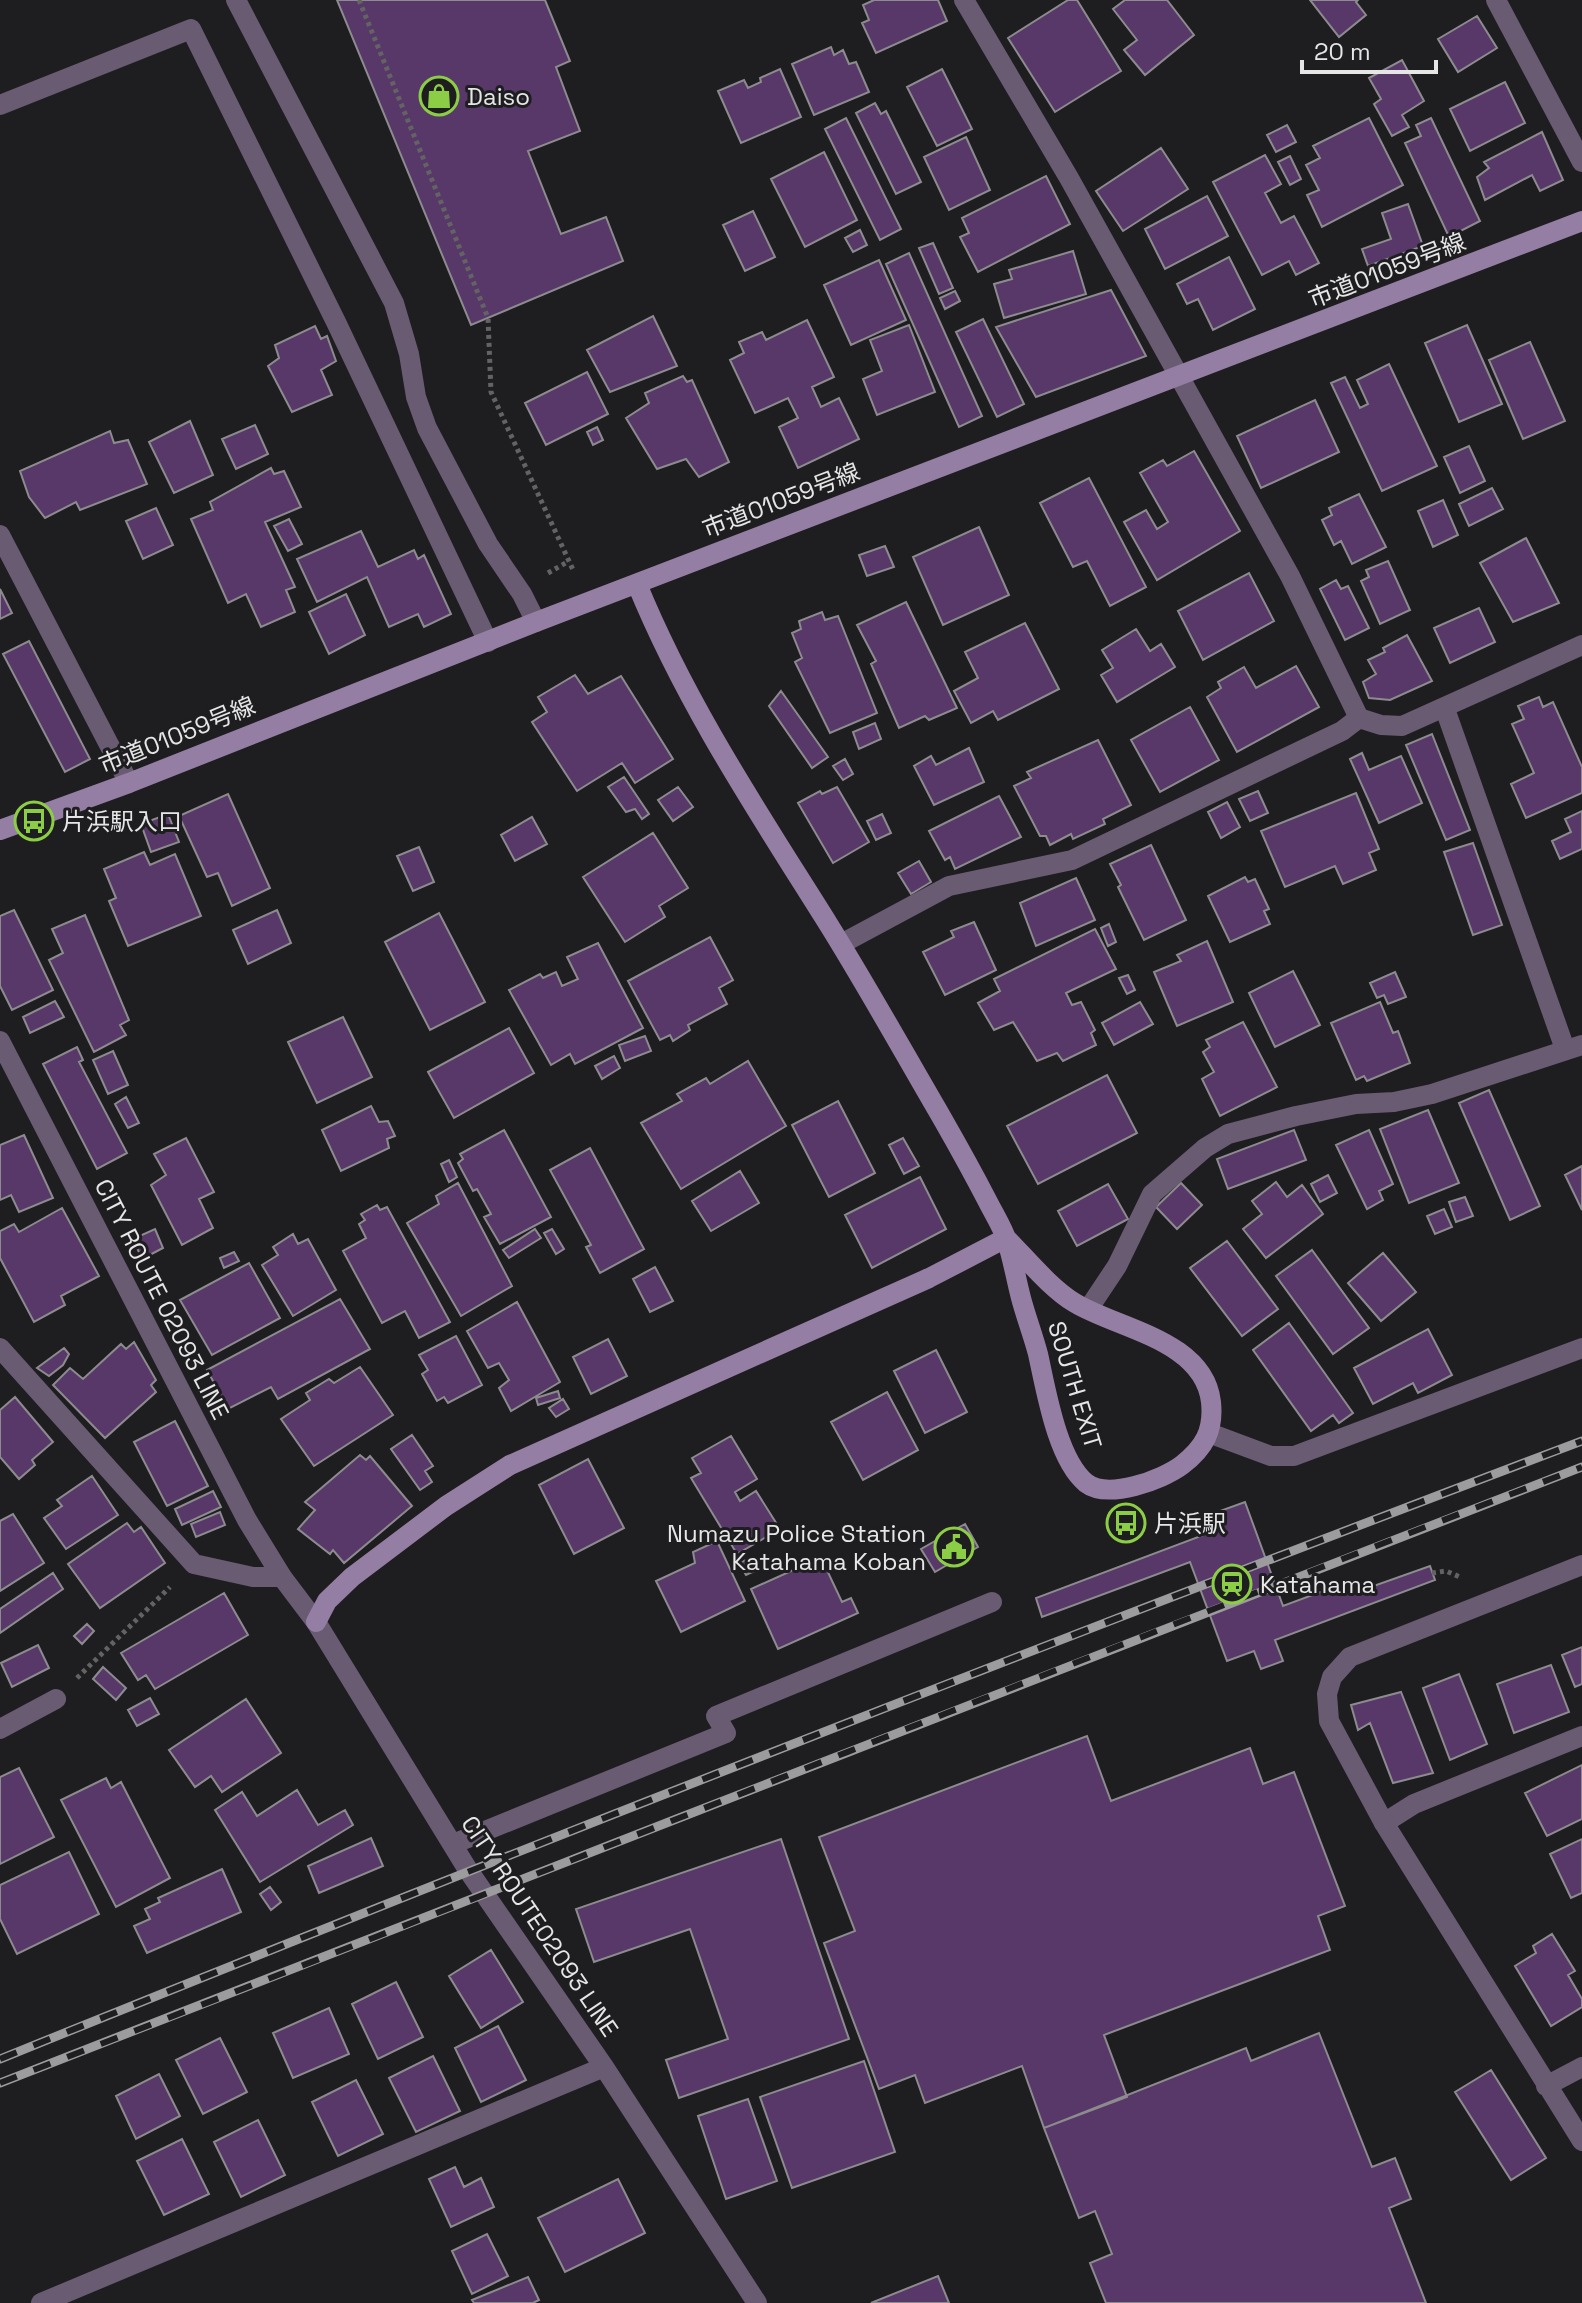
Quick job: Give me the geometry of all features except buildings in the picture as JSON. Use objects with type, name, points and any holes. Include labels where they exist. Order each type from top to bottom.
[{"type":"street","points":[[236,0],[394,303],[409,354],[416,397],[427,428],[488,544],[522,594],[536,622]]},
{"type":"street","points":[[964,0],[1069,178],[1290,576],[1359,718],[1381,725],[1402,726],[1582,645]]},
{"type":"street","points":[[1496,0],[1582,162]]},
{"type":"street","points":[[0,105],[191,29],[336,322],[488,642]]},
{"type":"street","name":"市道01059号線","points":[[0,830],[129,783],[536,622],[1582,221]]},
{"type":"street","points":[[0,535],[129,783]]},
{"type":"street","points":[[316,1622],[327,1601],[352,1577],[446,1506],[510,1465],[915,1284],[1006,1238],[970,1166],[841,944],[739,783],[700,715],[658,636],[637,584]]},
{"type":"street","points":[[1089,1308],[1117,1266],[1152,1194],[1205,1148],[1228,1134],[1356,1104],[1394,1102],[1432,1094],[1574,1047],[1445,709]]},
{"type":"street","points":[[841,944],[949,886],[1072,860],[1342,731],[1359,718]]},
{"type":"street","name":"CITY ROUTE 02093 LINE","points":[[0,1041],[247,1520],[282,1577]]},
{"type":"street","name":"SOUTH EXIT","points":[[1006,1238],[1075,1303],[1159,1339],[1192,1364],[1205,1382],[1211,1403],[1209,1433],[1204,1445],[1180,1467],[1153,1480],[1109,1492],[1089,1485],[1076,1471],[1066,1454],[1051,1409],[1006,1238]]},
{"type":"street","points":[[0,1348],[194,1564],[253,1577],[282,1577]]},
{"type":"street","points":[[1209,1433],[1271,1456],[1294,1456],[1582,1348]]},
{"type":"street","points":[[1582,1565],[1350,1657],[1332,1677],[1327,1694],[1329,1721],[1384,1823],[1582,2141]]},
{"type":"street","name":"CITY ROUTE02093 LINE","points":[[282,1577],[316,1622],[453,1844],[604,2067],[757,2303]]},
{"type":"street","points":[[453,1844],[726,1733],[716,1716],[992,1602]]},
{"type":"street","points":[[0,1729],[56,1699]]},
{"type":"street","points":[[1384,1823],[1414,1804],[1582,1736]]},
{"type":"street","points":[[41,2303],[604,2067]]},
{"type":"street","points":[[1546,2086],[1582,2067]]},
{"type":"path","points":[[359,0],[488,318],[491,392],[577,579]]},
{"type":"path","points":[[547,573],[569,561]]},
{"type":"path","points":[[56,1699],[194,1564]]},
{"type":"path","points":[[1432,1573],[1446,1571],[1461,1578]]},
{"type":"railway","points":[[0,2059],[789,1746],[1582,1441]]},
{"type":"railway","points":[[0,2083],[1582,1467]]},
{"type":"place","name":"Daiso","points":[[439,96]]},
{"type":"place","name":"片浜駅入口","points":[[34,821]]},
{"type":"place","name":"片浜駅","points":[[1126,1523]]},
{"type":"place","name":"Numazu Police Station Katahama Koban","points":[[954,1547]]},
{"type":"place","name":"Katahama","points":[[1232,1584]]}]
